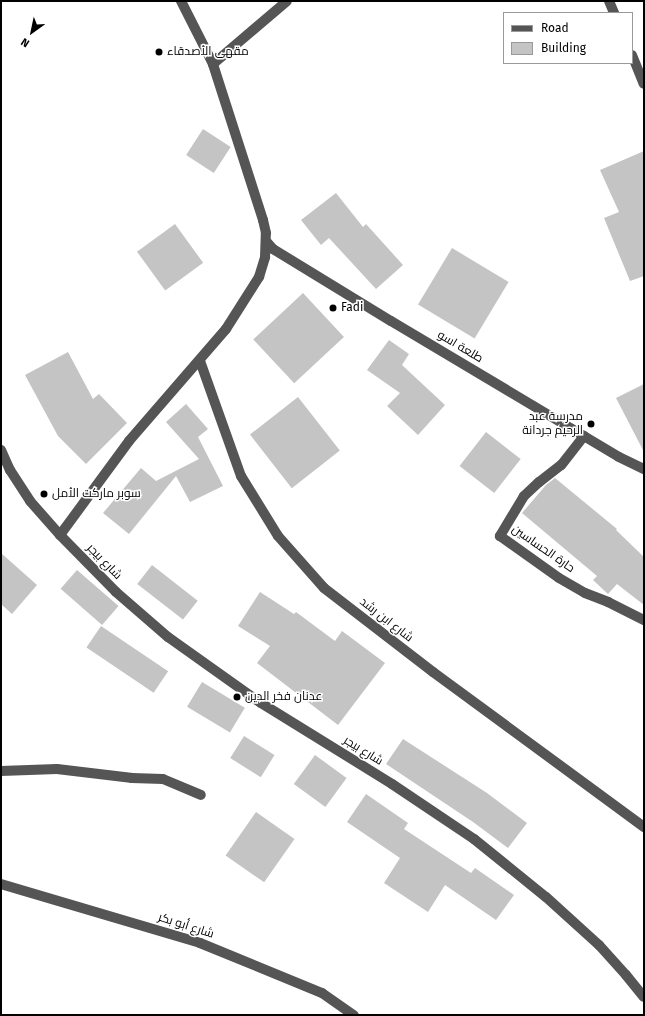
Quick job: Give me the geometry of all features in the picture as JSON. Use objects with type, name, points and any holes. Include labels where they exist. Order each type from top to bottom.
[{"type":"street","points":[[60,536],[70,520],[129,441],[200,361],[226,329],[259,277],[265,257],[266,241],[263,220],[213,64],[180,1]]},
{"type":"street","points":[[213,64],[287,1]]},
{"type":"street","points":[[609,1],[614,12]]},
{"type":"street","points":[[633,57],[644,84]]},
{"type":"street","name":"طلعة اسو","points":[[266,241],[280,253],[619,457],[644,469]]},
{"type":"street","name":"شارع ابن رشد","points":[[200,361],[241,476],[278,536],[324,588],[433,672],[644,827]]},
{"type":"street","name":"حارة الحساسين","points":[[584,436],[561,465],[524,496],[500,536],[572,586],[644,620]]},
{"type":"street","name":"شارع بيجر","points":[[1,450],[10,470],[30,501],[60,536],[116,592],[168,637],[198,660],[261,703],[392,784],[474,839],[546,898],[599,945],[644,997]]},
{"type":"street","points":[[1,771],[57,769],[132,778],[163,779],[201,795]]},
{"type":"street","name":"شارع أبو بكر","points":[[1,884],[200,943],[322,993],[354,1015]]},
{"type":"building","points":[[203,129],[231,147],[214,173],[186,155]]},
{"type":"building","points":[[644,151],[644,276],[630,281],[604,218],[619,212],[600,170]]},
{"type":"building","points":[[336,193],[363,227],[366,224],[403,265],[376,289],[329,238],[321,245],[301,220]]},
{"type":"building","points":[[175,224],[203,263],[165,290],[137,252]]},
{"type":"building","points":[[452,248],[509,282],[475,339],[418,305]]},
{"type":"building","points":[[303,293],[344,337],[294,383],[253,339]]},
{"type":"building","points":[[389,340],[409,354],[402,365],[445,405],[418,435],[387,406],[400,393],[367,370]]},
{"type":"building","points":[[68,352],[93,399],[99,394],[127,423],[86,464],[58,436],[25,375]]},
{"type":"building","points":[[644,384],[644,452],[616,398]]},
{"type":"building","points":[[298,397],[340,451],[292,488],[250,435]]},
{"type":"building","points":[[186,404],[208,429],[198,437],[223,486],[190,502],[176,476],[129,534],[103,513],[141,468],[156,481],[199,459],[166,422]]},
{"type":"building","points":[[486,432],[521,459],[494,493],[460,466]]},
{"type":"building","points":[[555,478],[617,529],[616,530],[644,557],[644,605],[617,584],[608,594],[593,580],[597,576],[522,513],[546,485]]},
{"type":"building","points":[[1,553],[37,585],[12,614],[1,604]]},
{"type":"building","points":[[152,565],[198,601],[183,620],[137,584]]},
{"type":"building","points":[[77,570],[119,606],[102,625],[61,589]]},
{"type":"building","points":[[260,592],[294,614],[296,612],[335,641],[342,631],[385,663],[338,725],[257,663],[270,646],[238,626]]},
{"type":"building","points":[[101,626],[168,671],[154,693],[86,648]]},
{"type":"building","points":[[202,682],[245,708],[230,733],[187,707]]},
{"type":"building","points":[[244,736],[275,755],[261,777],[230,758]]},
{"type":"building","points":[[403,739],[487,793],[527,823],[508,848],[473,822],[386,764]]},
{"type":"building","points":[[315,755],[347,778],[325,807],[294,784]]},
{"type":"building","points":[[366,794],[408,823],[404,829],[471,873],[475,868],[514,895],[496,920],[445,885],[428,912],[384,883],[400,858],[347,822]]},
{"type":"building","points":[[256,812],[295,839],[264,882],[226,855]]},
{"type":"place","name":"مقهى الأصدقاء","points":[[159,52]]},
{"type":"place","name":"Fadi","points":[[333,308]]},
{"type":"place","name":"مدرسة عبد الرحيم جردانة","points":[[591,424]]},
{"type":"place","name":"سوبر ماركت الأمل","points":[[44,494]]},
{"type":"place","name":"عدنان فخر الدين","points":[[237,697]]}]
